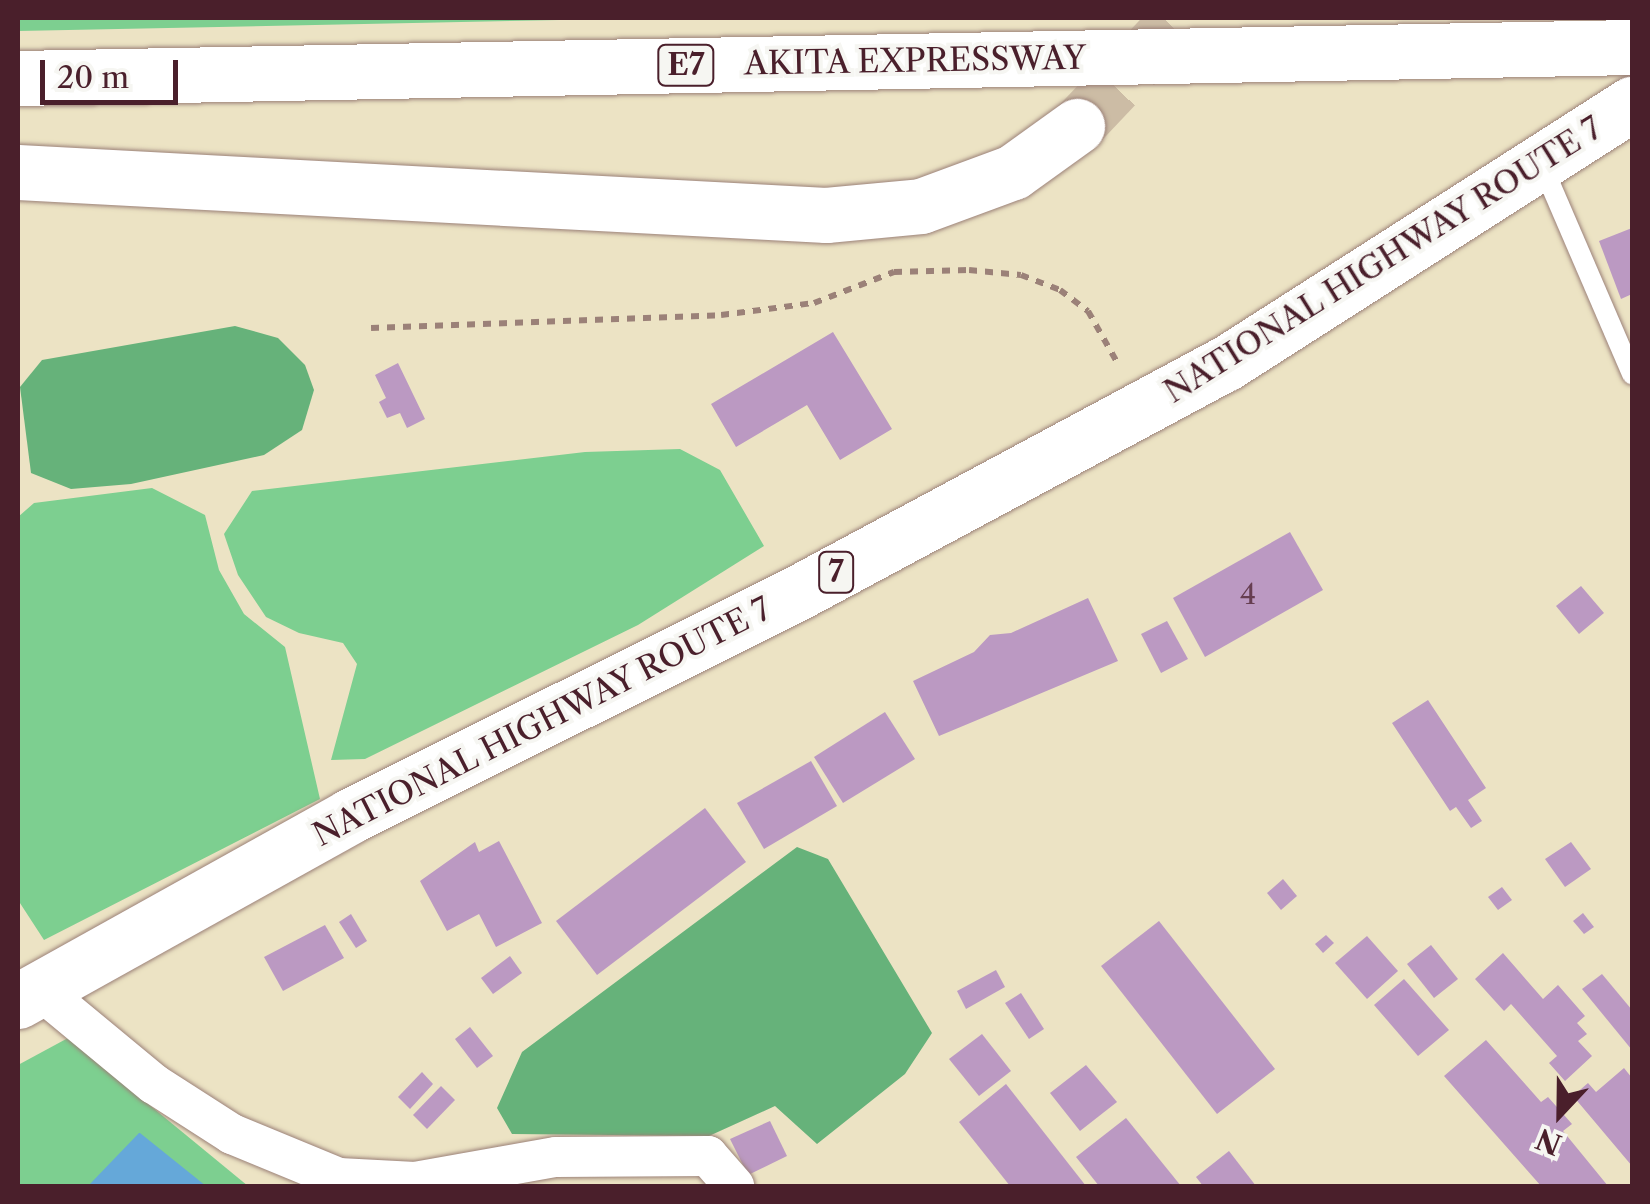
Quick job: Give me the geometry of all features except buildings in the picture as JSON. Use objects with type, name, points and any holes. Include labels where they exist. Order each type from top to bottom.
[{"type":"highway","name":"AKITA EXPRESSWAY","points":[[18,78],[1632,47]]},
{"type":"highway","name":"NATIONAL HIGHWAY ROUTE 7","points":[[28,995],[350,816],[799,592],[1144,408],[1354,286],[1632,104]]},
{"type":"highway","points":[[18,172],[826,215],[921,206],[1013,172],[1078,126]]},
{"type":"street","points":[[28,995],[232,1134],[339,1178],[412,1184],[556,1157],[708,1156],[734,1186]]},
{"type":"lane","points":[[1542,163],[1632,374]]},
{"type":"path","points":[[370,328],[721,315],[814,303],[894,272],[1021,275],[1088,311],[1144,408]]},
{"type":"green space","points":[[18,18],[662,18],[18,31]]},
{"type":"green space","points":[[235,326],[278,338],[305,365],[314,390],[302,430],[264,455],[131,484],[71,489],[31,473],[20,387],[42,360]]},
{"type":"green space","points":[[680,449],[720,470],[764,546],[638,625],[365,759],[331,760],[357,664],[343,643],[299,633],[266,617],[238,575],[224,534],[252,491],[585,452]]},
{"type":"green space","points":[[152,488],[205,515],[219,570],[244,614],[285,647],[320,799],[44,940],[18,900],[18,517],[34,503]]},
{"type":"green space","points":[[797,847],[828,859],[932,1033],[905,1074],[817,1144],[775,1106],[709,1136],[512,1134],[497,1108],[522,1052]]},
{"type":"green space","points":[[68,1038],[248,1186],[18,1186],[18,1065]]},
{"type":"water","points":[[140,1133],[206,1186],[88,1186]]},
{"type":"tunnel","points":[[1077,126],[1179,18]]}]
